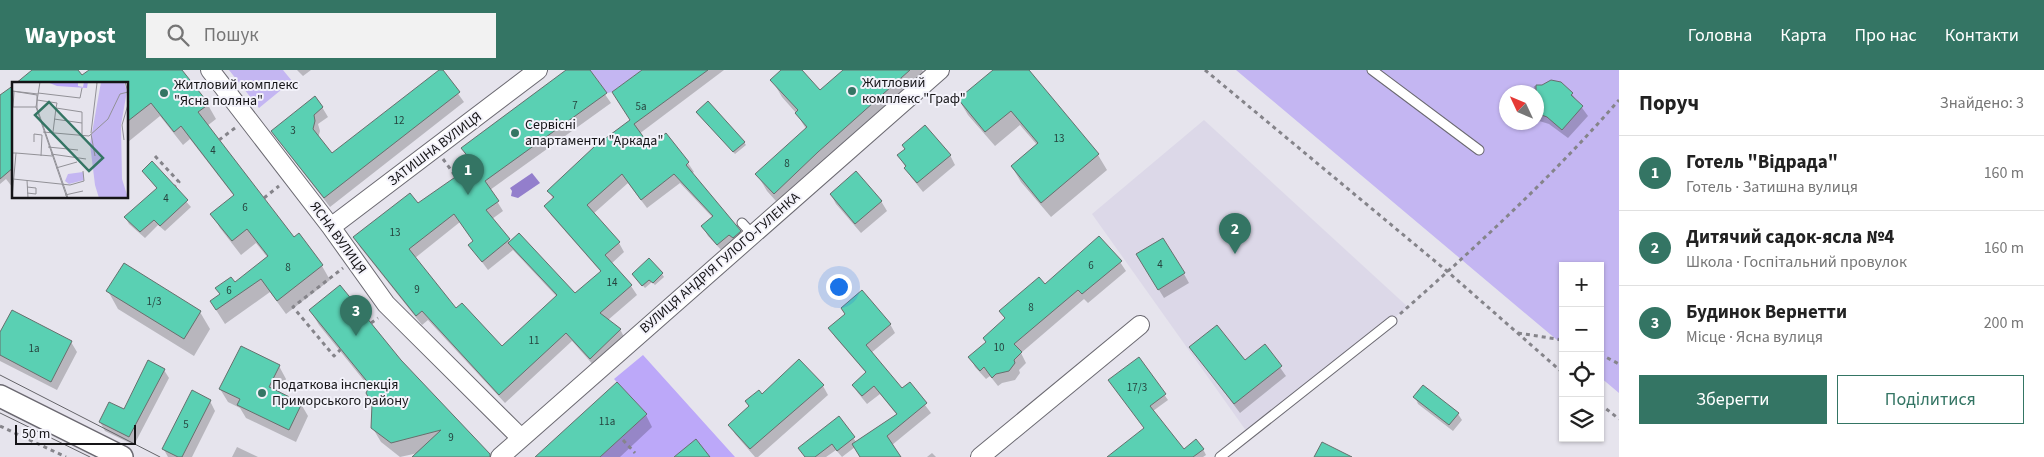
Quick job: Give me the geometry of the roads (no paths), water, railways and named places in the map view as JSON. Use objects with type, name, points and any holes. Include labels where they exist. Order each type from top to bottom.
[{"type":"street","name":"ЯСНА ВУЛИЦЯ","points":[[210,70],[331,227],[386,304],[521,438]]},
{"type":"street","name":"ЗАТИШНА ВУЛИЦЯ","points":[[331,227],[538,70]]},
{"type":"street","name":"ВУЛИЦЯ АНДРІЯ ГУЛОГО-ГУЛЕНКА","points":[[500,457],[748,229],[940,70]]},
{"type":"street","points":[[980,457],[1140,325]]},
{"type":"street","points":[[0,396],[122,457]]},
{"type":"lane","points":[[1372,70],[1479,150]]},
{"type":"lane","points":[[1220,457],[1392,321]]},
{"type":"tram line","points":[[0,375],[160,457]]},
{"type":"tram line","points":[[0,413],[90,457]]},
{"type":"place","name":"Житловий комплекс \"Граф\"","points":[[852,91]]},
{"type":"place","name":"Житловий комплекс \"Ясна поляна\"","points":[[164,93]]},
{"type":"place","name":"Сервісні апартаменти \"Аркада\"","points":[[515,133]]},
{"type":"place","name":"Готель \"Відрада\"","points":[[468,195]]},
{"type":"place","name":"Дитячий садок-ясла №4","points":[[1235,254]]},
{"type":"place","name":"Будинок Вернетти","points":[[356,336]]},
{"type":"place","name":"Податкова інспекція Приморського району","points":[[262,393]]}]
